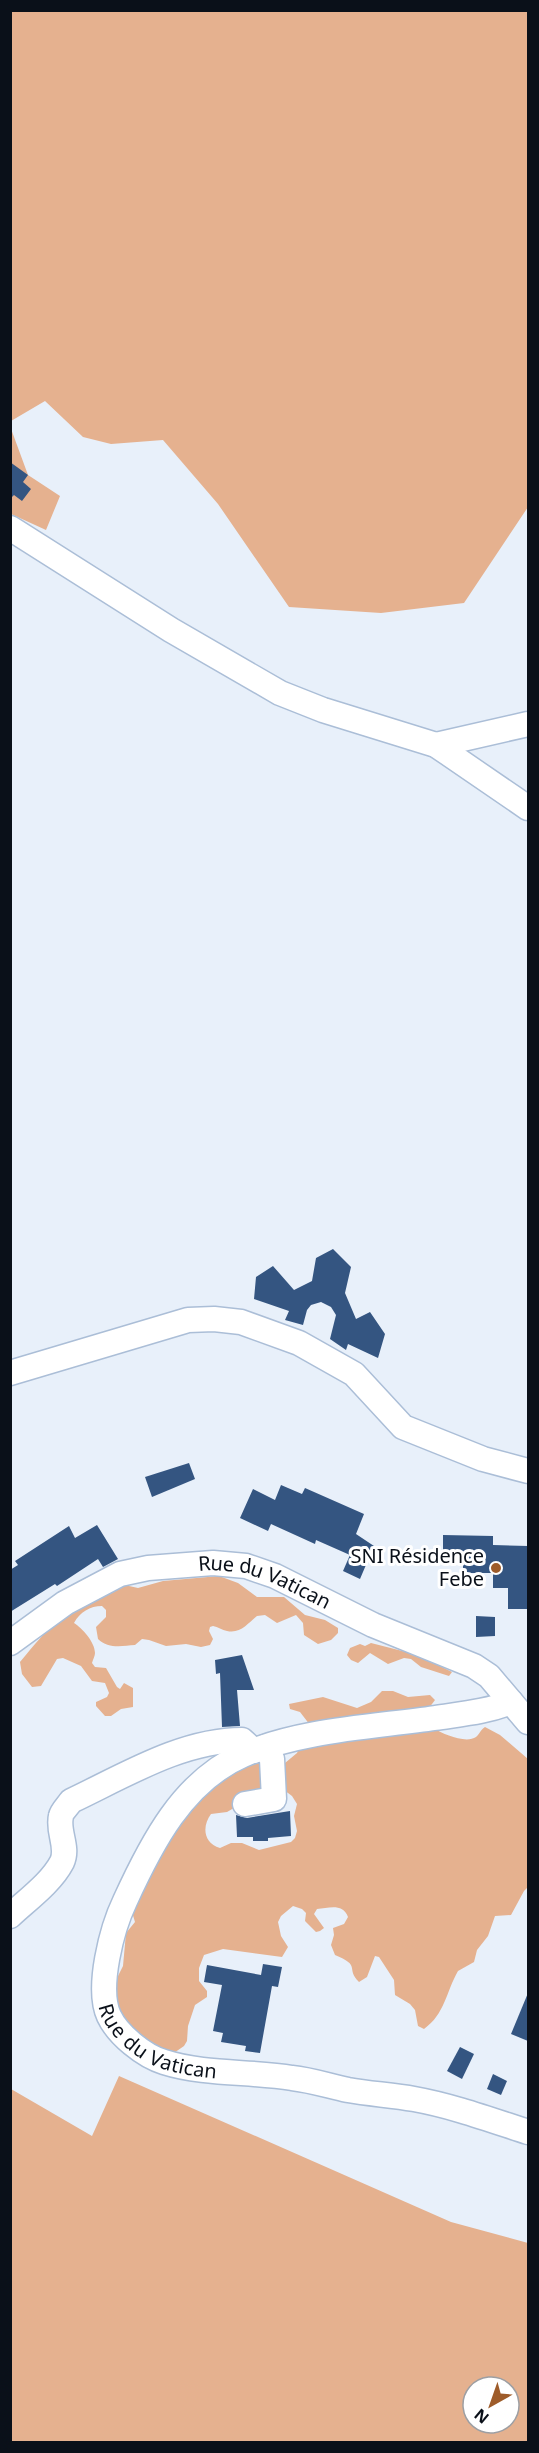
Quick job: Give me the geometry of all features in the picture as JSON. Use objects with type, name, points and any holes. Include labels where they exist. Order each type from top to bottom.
[{"type":"street","points":[[10,528],[171,630],[280,693],[323,710],[436,745],[528,808]]},
{"type":"street","points":[[436,745],[528,724]]},
{"type":"street","points":[[10,1373],[188,1320],[214,1319],[241,1322],[299,1343],[354,1374],[403,1427],[483,1459],[528,1471]]},
{"type":"street","name":"Rue du Vatican","points":[[10,1643],[64,1603],[120,1574],[213,1563],[246,1566],[313,1594],[373,1625],[474,1666],[489,1676],[528,1722]]},
{"type":"street","name":"Rue du Vatican","points":[[511,1701],[479,1711],[299,1737],[260,1749],[220,1766],[201,1782],[160,1832],[147,1853],[109,1942],[105,1993],[109,2016],[137,2047],[162,2062],[225,2073],[292,2078],[350,2091],[415,2099],[474,2114],[528,2132]]},
{"type":"street","points":[[10,1916],[46,1882],[62,1861],[65,1848],[60,1832],[61,1815],[71,1801],[178,1752],[224,1740],[242,1740],[260,1749],[272,1759],[274,1799],[245,1804]]},
{"type":"shaded area","points":[[10,11],[528,11],[528,507],[464,603],[381,613],[289,607],[218,504],[163,440],[111,444],[83,437],[45,401],[11,421]]},
{"type":"shaded area","points":[[10,426],[28,475],[60,496],[46,530],[11,514]]},
{"type":"shaded area","points":[[219,1576],[238,1583],[257,1597],[284,1597],[305,1615],[325,1620],[338,1628],[338,1633],[331,1640],[318,1644],[304,1635],[303,1623],[296,1615],[277,1623],[265,1615],[257,1616],[244,1627],[232,1632],[210,1627],[209,1631],[213,1639],[210,1645],[201,1647],[186,1644],[166,1646],[142,1639],[135,1645],[115,1646],[98,1639],[96,1627],[106,1617],[106,1610],[98,1606],[89,1608],[74,1623],[93,1644],[95,1653],[92,1663],[95,1667],[106,1668],[120,1689],[124,1683],[133,1688],[133,1707],[121,1709],[111,1716],[105,1716],[96,1706],[96,1702],[107,1697],[109,1693],[105,1683],[92,1681],[81,1666],[63,1658],[57,1659],[41,1686],[32,1687],[22,1674],[20,1662],[59,1619],[73,1609],[101,1598],[120,1584],[138,1588],[163,1581]]},
{"type":"shaded area","points":[[371,1643],[418,1655],[452,1672],[449,1676],[421,1667],[411,1659],[404,1658],[388,1664],[370,1653],[358,1663],[347,1655],[350,1648]]},
{"type":"shaded area","points":[[382,1691],[393,1691],[408,1697],[430,1695],[435,1700],[429,1708],[435,1729],[449,1736],[472,1739],[485,1727],[500,1735],[528,1759],[528,1887],[511,1915],[495,1916],[488,1936],[477,1950],[474,1962],[458,1971],[441,2010],[424,2029],[418,2026],[415,2010],[410,2004],[395,1995],[394,1980],[379,1957],[375,1956],[367,1977],[359,1982],[351,1965],[335,1955],[331,1945],[334,1935],[333,1928],[344,1924],[348,1917],[343,1910],[335,1907],[317,1909],[314,1914],[324,1928],[316,1932],[305,1921],[306,1913],[293,1906],[281,1916],[278,1922],[281,1936],[288,1947],[282,1957],[223,1949],[204,1955],[199,1968],[199,1981],[207,1991],[207,1997],[195,2005],[184,2046],[171,2055],[163,2054],[119,2018],[113,1986],[123,1966],[126,1933],[135,1922],[132,1912],[146,1887],[146,1879],[164,1813],[260,1758],[265,1790],[227,1812],[211,1814],[205,1829],[207,1838],[214,1846],[220,1848],[231,1843],[242,1843],[259,1850],[291,1842],[297,1831],[294,1816],[297,1804],[284,1790],[281,1782],[285,1763],[297,1753],[310,1725],[300,1712],[290,1709],[289,1704],[323,1697],[357,1708],[371,1702]]},
{"type":"shaded area","points":[[119,2076],[451,2222],[528,2243],[528,2442],[11,2442],[11,2089],[92,2136]]},
{"type":"building","points":[[10,462],[28,475],[23,482],[31,489],[22,501],[14,495],[10,499]]},
{"type":"building","points":[[333,1249],[351,1267],[345,1293],[356,1319],[370,1312],[385,1334],[378,1358],[348,1344],[346,1350],[330,1339],[336,1315],[331,1307],[321,1302],[311,1305],[307,1310],[303,1325],[285,1320],[289,1311],[254,1299],[256,1277],[273,1266],[294,1290],[312,1281],[316,1258]]},
{"type":"building","points":[[189,1463],[195,1479],[152,1497],[145,1477]]},
{"type":"building","points":[[281,1485],[302,1494],[305,1488],[364,1514],[356,1534],[374,1546],[360,1579],[343,1571],[350,1555],[316,1540],[315,1544],[271,1524],[268,1531],[240,1518],[253,1489],[275,1500]]},
{"type":"building","points":[[97,1525],[118,1559],[103,1567],[98,1559],[57,1586],[55,1584],[10,1612],[10,1570],[18,1565],[15,1561],[69,1526],[75,1538]]},
{"type":"building","name":"SNI Résidence Febe","points":[[443,1535],[493,1536],[493,1545],[528,1546],[528,1609],[508,1609],[508,1588],[493,1588],[493,1573],[463,1573],[463,1563],[443,1563]]},
{"type":"building","points":[[476,1616],[495,1617],[495,1636],[476,1637]]},
{"type":"building","points":[[242,1655],[254,1690],[237,1690],[240,1726],[222,1727],[220,1673],[216,1674],[215,1660]]},
{"type":"building","points":[[290,1811],[291,1836],[268,1838],[268,1841],[253,1841],[253,1837],[237,1837],[236,1815],[247,1818]]},
{"type":"building","points":[[263,1964],[282,1967],[278,1987],[272,1986],[260,2053],[245,2051],[246,2046],[221,2042],[223,2033],[213,2031],[222,1985],[204,1982],[207,1965],[261,1975]]},
{"type":"building","points":[[528,1993],[528,2041],[511,2034]]},
{"type":"building","points":[[460,2047],[474,2054],[462,2079],[447,2071]]},
{"type":"building","points":[[493,2074],[507,2081],[501,2095],[487,2089]]},
{"type":"place","name":"SNI Résidence Febe","points":[[496,1568]]}]
